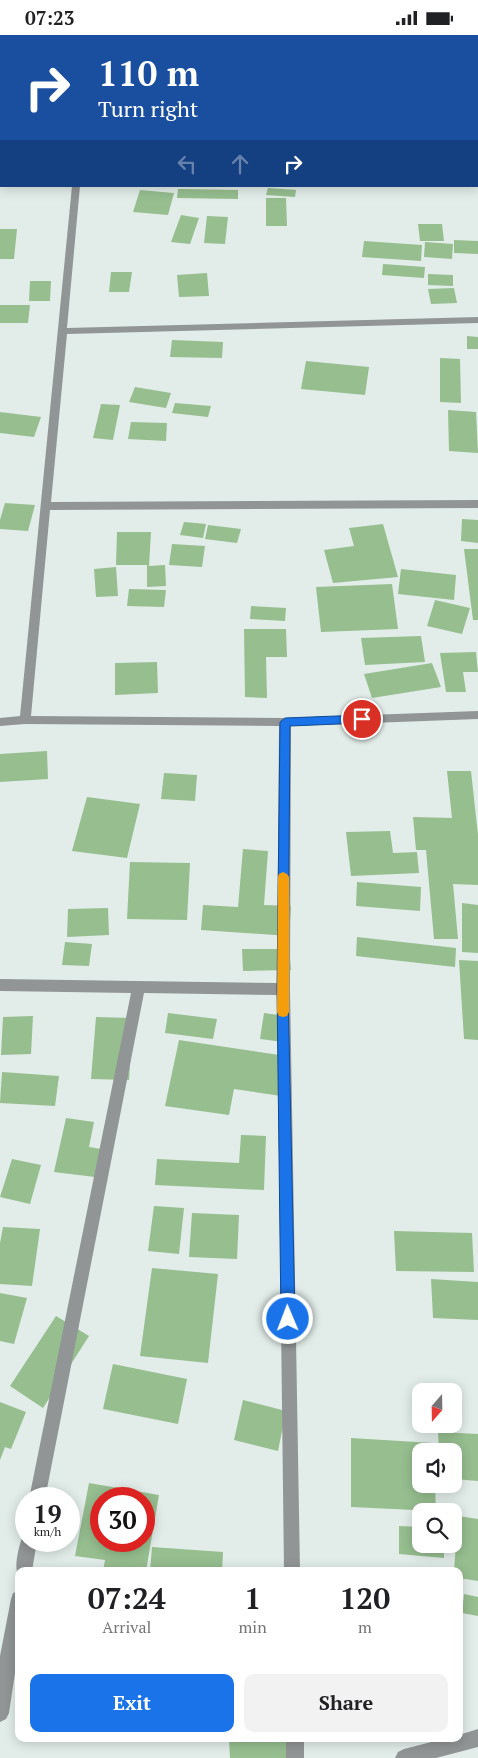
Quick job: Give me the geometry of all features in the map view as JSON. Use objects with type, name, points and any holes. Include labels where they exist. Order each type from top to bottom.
[{"type":"street","points":[[24,720],[76,187]]},
{"type":"street","points":[[62,331],[478,320]]},
{"type":"street","points":[[45,506],[478,504]]},
{"type":"street","points":[[0,722],[24,720],[285,722],[478,715]]},
{"type":"street","points":[[285,722],[282,989],[292,1567]]},
{"type":"street","points":[[0,985],[282,989]]},
{"type":"street","points":[[39,1487],[139,987]]},
{"type":"street","points":[[25,1567],[27,1552]]},
{"type":"street","points":[[0,1713],[15,1621]]},
{"type":"street","points":[[404,1758],[478,1738]]},
{"type":"street","points":[[295,1742],[295,1758]]},
{"type":"building","points":[[268,188],[296,190],[295,197],[266,195]]},
{"type":"building","points":[[178,189],[238,190],[238,199],[177,198]]},
{"type":"building","points":[[140,190],[174,193],[168,215],[133,212]]},
{"type":"building","points":[[266,198],[286,198],[287,226],[266,226]]},
{"type":"building","points":[[181,215],[199,218],[190,244],[171,242]]},
{"type":"building","points":[[207,216],[228,217],[225,244],[204,243]]},
{"type":"building","points":[[418,224],[442,224],[444,241],[420,241]]},
{"type":"building","points":[[0,229],[17,229],[14,259],[0,259]]},
{"type":"building","points":[[454,240],[478,241],[478,254],[454,253]]},
{"type":"building","points":[[364,241],[422,245],[421,261],[362,257]]},
{"type":"building","points":[[425,242],[453,244],[452,259],[424,257]]},
{"type":"building","points":[[383,264],[425,267],[424,278],[382,275]]},
{"type":"building","points":[[111,272],[132,272],[129,292],[109,292]]},
{"type":"building","points":[[207,273],[209,296],[179,297],[177,275]]},
{"type":"building","points":[[428,274],[453,275],[453,286],[428,285]]},
{"type":"building","points":[[30,281],[51,281],[50,301],[29,301]]},
{"type":"building","points":[[454,288],[457,303],[431,304],[428,289]]},
{"type":"building","points":[[0,305],[30,305],[28,323],[0,323]]},
{"type":"building","points":[[467,336],[478,337],[478,349],[467,349]]},
{"type":"building","points":[[172,340],[223,342],[222,358],[170,357]]},
{"type":"building","points":[[440,358],[460,359],[461,403],[440,402]]},
{"type":"building","points":[[306,361],[369,367],[365,395],[301,389]]},
{"type":"building","points":[[135,387],[171,393],[166,408],[129,402]]},
{"type":"building","points":[[175,403],[211,406],[208,417],[172,413]]},
{"type":"building","points":[[101,404],[120,405],[113,440],[93,438]]},
{"type":"building","points":[[448,410],[476,412],[478,453],[449,451]]},
{"type":"building","points":[[0,412],[41,417],[34,437],[0,433]]},
{"type":"building","points":[[131,422],[167,423],[166,441],[128,439]]},
{"type":"building","points":[[5,503],[35,505],[28,531],[0,529],[0,520]]},
{"type":"building","points":[[462,519],[478,520],[478,543],[461,541]]},
{"type":"building","points":[[184,522],[206,524],[203,538],[180,535]]},
{"type":"building","points":[[383,524],[398,577],[333,583],[324,550],[354,546],[349,528]]},
{"type":"building","points":[[208,525],[241,529],[237,543],[205,539]]},
{"type":"building","points":[[117,532],[151,532],[149,566],[165,565],[166,586],[147,587],[147,565],[116,565]]},
{"type":"building","points":[[172,544],[205,546],[202,567],[169,565]]},
{"type":"building","points":[[464,549],[478,549],[478,620],[473,620]]},
{"type":"building","points":[[116,567],[118,596],[96,597],[94,569]]},
{"type":"building","points":[[401,569],[456,575],[454,600],[398,594]]},
{"type":"building","points":[[392,584],[398,629],[321,632],[316,587]]},
{"type":"building","points":[[129,589],[166,590],[164,607],[127,606]]},
{"type":"building","points":[[435,600],[470,608],[462,634],[427,626]]},
{"type":"building","points":[[251,606],[286,608],[285,621],[250,619]]},
{"type":"building","points":[[244,629],[286,629],[287,657],[266,657],[267,698],[245,697]]},
{"type":"building","points":[[421,636],[425,662],[365,665],[361,638]]},
{"type":"building","points":[[476,652],[478,672],[463,672],[466,692],[446,692],[440,653]]},
{"type":"building","points":[[157,662],[158,693],[115,695],[115,663]]},
{"type":"building","points":[[432,663],[441,687],[372,698],[364,674]]},
{"type":"building","points":[[47,751],[48,779],[0,782],[0,754]]},
{"type":"building","points":[[447,771],[471,771],[478,835],[478,885],[453,884],[458,939],[434,939],[426,850],[416,850],[413,817],[452,818]]},
{"type":"building","points":[[164,773],[197,775],[195,801],[161,799]]},
{"type":"building","points":[[87,797],[140,804],[127,858],[72,851]]},
{"type":"building","points":[[390,831],[393,853],[417,852],[419,873],[351,876],[346,832]]},
{"type":"building","points":[[243,849],[268,851],[264,905],[291,906],[289,936],[201,930],[203,905],[238,907]]},
{"type":"building","points":[[130,862],[190,863],[187,920],[127,919]]},
{"type":"building","points":[[357,882],[421,887],[420,911],[356,906]]},
{"type":"building","points":[[462,903],[478,905],[478,953],[462,952]]},
{"type":"building","points":[[108,908],[109,935],[67,937],[68,909]]},
{"type":"building","points":[[357,937],[456,948],[455,967],[356,956]]},
{"type":"building","points":[[65,942],[92,944],[89,966],[62,965]]},
{"type":"building","points":[[242,949],[289,949],[291,970],[243,971]]},
{"type":"building","points":[[459,960],[478,961],[478,1040],[464,1039]]},
{"type":"building","points":[[168,1013],[217,1019],[213,1039],[165,1033]]},
{"type":"building","points":[[264,1013],[286,1016],[283,1042],[260,1039]]},
{"type":"building","points":[[33,1016],[31,1054],[1,1055],[3,1017]]},
{"type":"building","points":[[96,1017],[133,1018],[129,1080],[91,1079]]},
{"type":"building","points":[[179,1040],[286,1056],[281,1096],[234,1089],[229,1115],[165,1106]]},
{"type":"building","points":[[2,1072],[59,1076],[55,1106],[0,1103]]},
{"type":"building","points":[[66,1118],[94,1122],[89,1147],[108,1150],[103,1178],[54,1172]]},
{"type":"building","points":[[241,1135],[266,1136],[264,1190],[155,1185],[157,1159],[239,1163]]},
{"type":"building","points":[[12,1159],[41,1165],[30,1204],[0,1197]]},
{"type":"building","points":[[154,1206],[184,1208],[179,1254],[148,1251]]},
{"type":"building","points":[[192,1213],[239,1215],[237,1259],[189,1257]]},
{"type":"building","points":[[3,1227],[40,1229],[32,1286],[0,1284],[0,1243]]},
{"type":"building","points":[[394,1231],[472,1233],[474,1272],[396,1271]]},
{"type":"building","points":[[152,1268],[218,1274],[208,1363],[140,1356]]},
{"type":"building","points":[[431,1279],[478,1282],[478,1320],[433,1318]]},
{"type":"building","points":[[0,1293],[27,1298],[14,1344],[0,1341]]},
{"type":"building","points":[[56,1316],[89,1336],[43,1408],[10,1386]]},
{"type":"building","points":[[113,1364],[187,1379],[178,1424],[103,1409]]},
{"type":"building","points":[[243,1400],[286,1411],[278,1451],[234,1440]]},
{"type":"building","points":[[0,1402],[26,1412],[11,1449],[5,1447],[0,1460]]},
{"type":"building","points":[[438,1433],[478,1434],[478,1481],[462,1480],[462,1443],[439,1443]]},
{"type":"building","points":[[351,1438],[433,1443],[412,1443],[412,1493],[435,1493],[436,1503],[412,1503],[412,1510],[351,1507]]},
{"type":"building","points":[[89,1483],[112,1487],[90,1487],[90,1552],[149,1552],[147,1567],[104,1567],[105,1560],[75,1556],[76,1552],[80,1552],[80,1530]]},
{"type":"building","points":[[155,1494],[159,1495],[155,1518]]},
{"type":"building","points":[[462,1517],[478,1519],[478,1581],[463,1579],[463,1567],[454,1567],[455,1553],[462,1553]]},
{"type":"building","points":[[399,1526],[412,1527],[412,1553],[444,1553],[444,1558],[399,1554]]},
{"type":"building","points":[[155,1547],[223,1552],[222,1567],[150,1567],[152,1552],[155,1552]]},
{"type":"building","points":[[464,1594],[478,1597],[478,1616],[463,1613]]},
{"type":"building","points":[[229,1742],[291,1742],[293,1758],[230,1758]]},
{"type":"slow traffic","points":[[283,877],[283,1012]]},
{"type":"route","points":[[288,1319],[282,989],[285,722],[362,719]]}]
